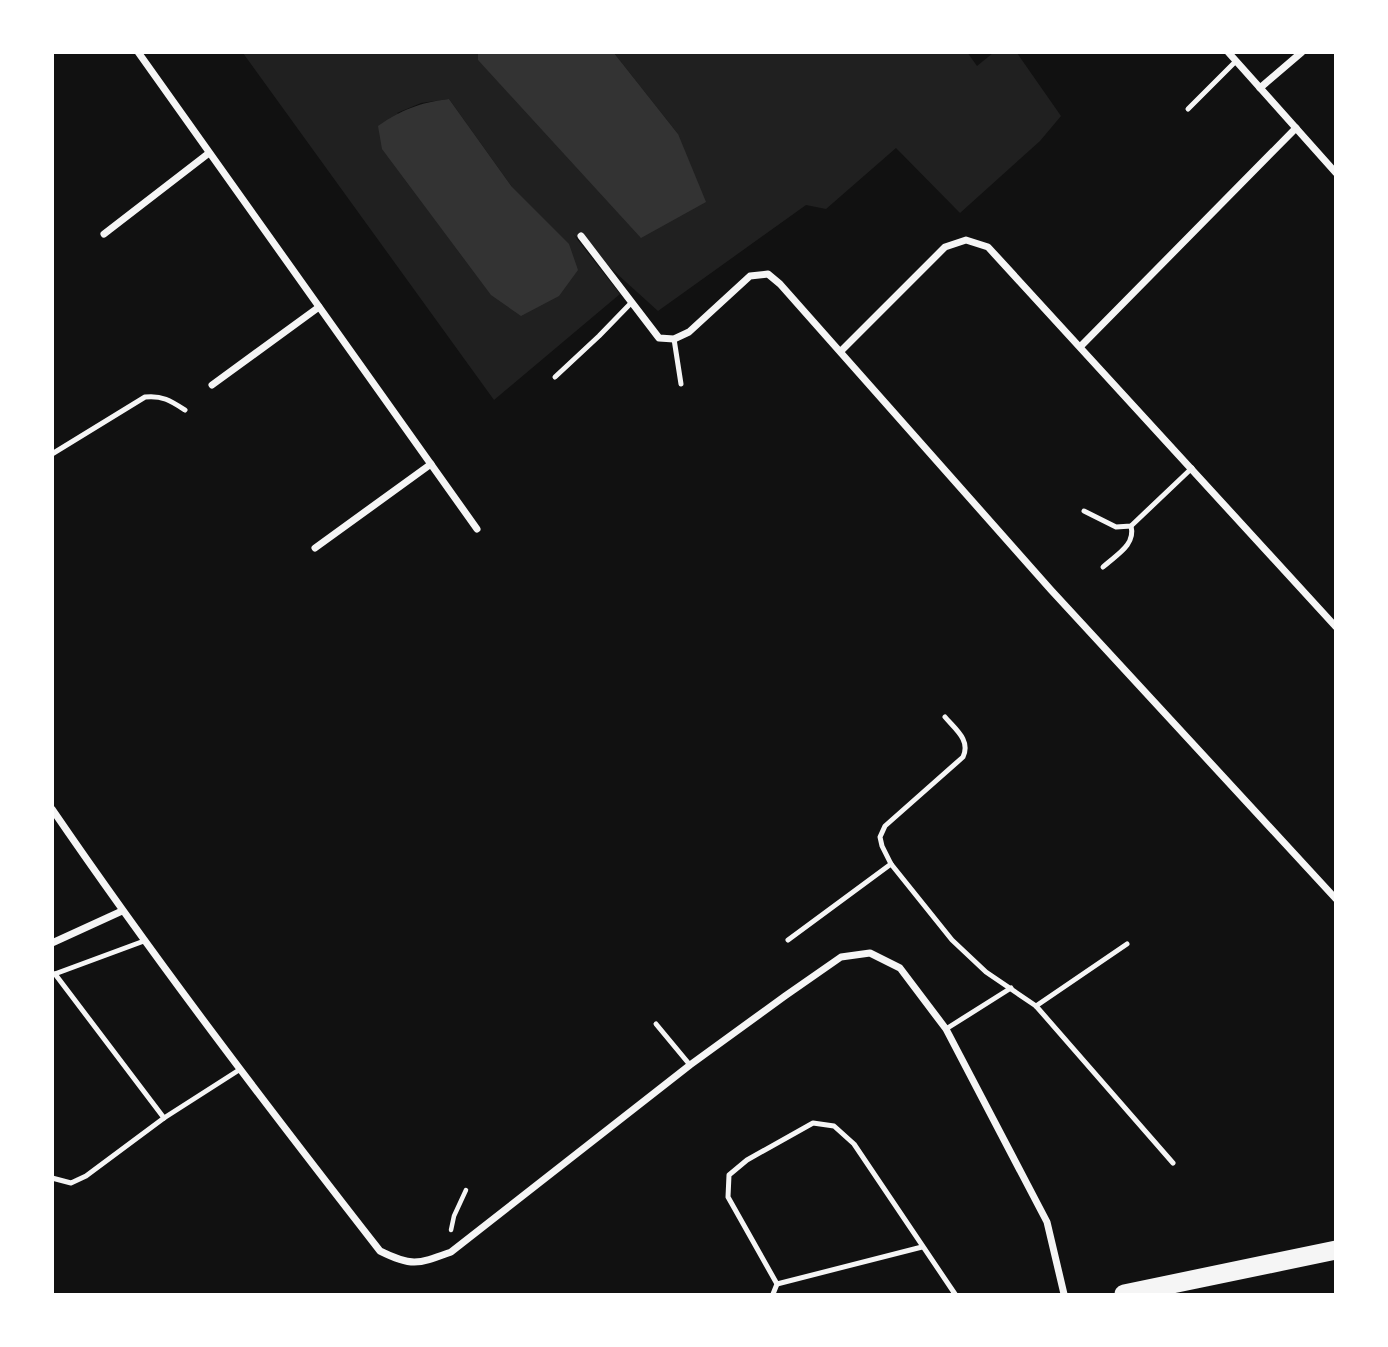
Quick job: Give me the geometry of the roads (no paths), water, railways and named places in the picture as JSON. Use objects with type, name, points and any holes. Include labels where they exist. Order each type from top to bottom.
[{"type":"highway","points":[[1124,1294],[1335,1250]]},
{"type":"street","points":[[138,52],[477,529]]},
{"type":"street","points":[[1228,52],[1335,173]]},
{"type":"street","points":[[1260,88],[1302,52]]},
{"type":"street","points":[[1081,346],[1296,128]]},
{"type":"street","points":[[104,234],[209,153]]},
{"type":"street","points":[[581,236],[659,338],[674,340],[689,332],[750,276],[768,274],[780,284],[1051,590],[1335,899]]},
{"type":"street","points":[[841,351],[945,247],[966,240],[988,247],[1335,627]]},
{"type":"street","points":[[212,385],[319,307]]},
{"type":"street","points":[[315,548],[431,464]]},
{"type":"street","points":[[52,809],[122,911],[239,1070],[380,1251],[400,1261],[422,1263],[451,1252],[690,1065],[841,957],[870,953],[900,968],[946,1029],[1047,1222],[1064,1294]]},
{"type":"street","points":[[52,943],[122,911]]},
{"type":"lane","points":[[1188,109],[1236,61]]},
{"type":"lane","points":[[555,377],[632,302]]},
{"type":"lane","points":[[674,340],[681,384]]},
{"type":"lane","points":[[52,454],[145,397],[168,399],[184,410]]},
{"type":"lane","points":[[1084,511],[1116,527],[1131,526],[1192,468]]},
{"type":"lane","points":[[1103,567],[1131,542],[1131,526]]},
{"type":"lane","points":[[945,717],[965,740],[967,749],[963,757],[885,826],[880,837],[891,864],[952,940],[986,972],[1036,1006],[1173,1163]]},
{"type":"lane","points":[[788,940],[891,864]]},
{"type":"lane","points":[[144,941],[54,974],[164,1118]]},
{"type":"lane","points":[[1036,1006],[1127,944]]},
{"type":"lane","points":[[946,1029],[1011,988]]},
{"type":"lane","points":[[656,1024],[690,1065]]},
{"type":"lane","points":[[53,1180],[71,1183],[86,1176],[164,1118],[239,1070]]},
{"type":"lane","points":[[777,1284],[728,1197],[729,1175],[747,1160],[813,1123],[834,1126],[853,1144],[955,1294]]},
{"type":"lane","points":[[777,1284],[922,1247]]},
{"type":"lane","points":[[773,1294],[777,1284]]}]
